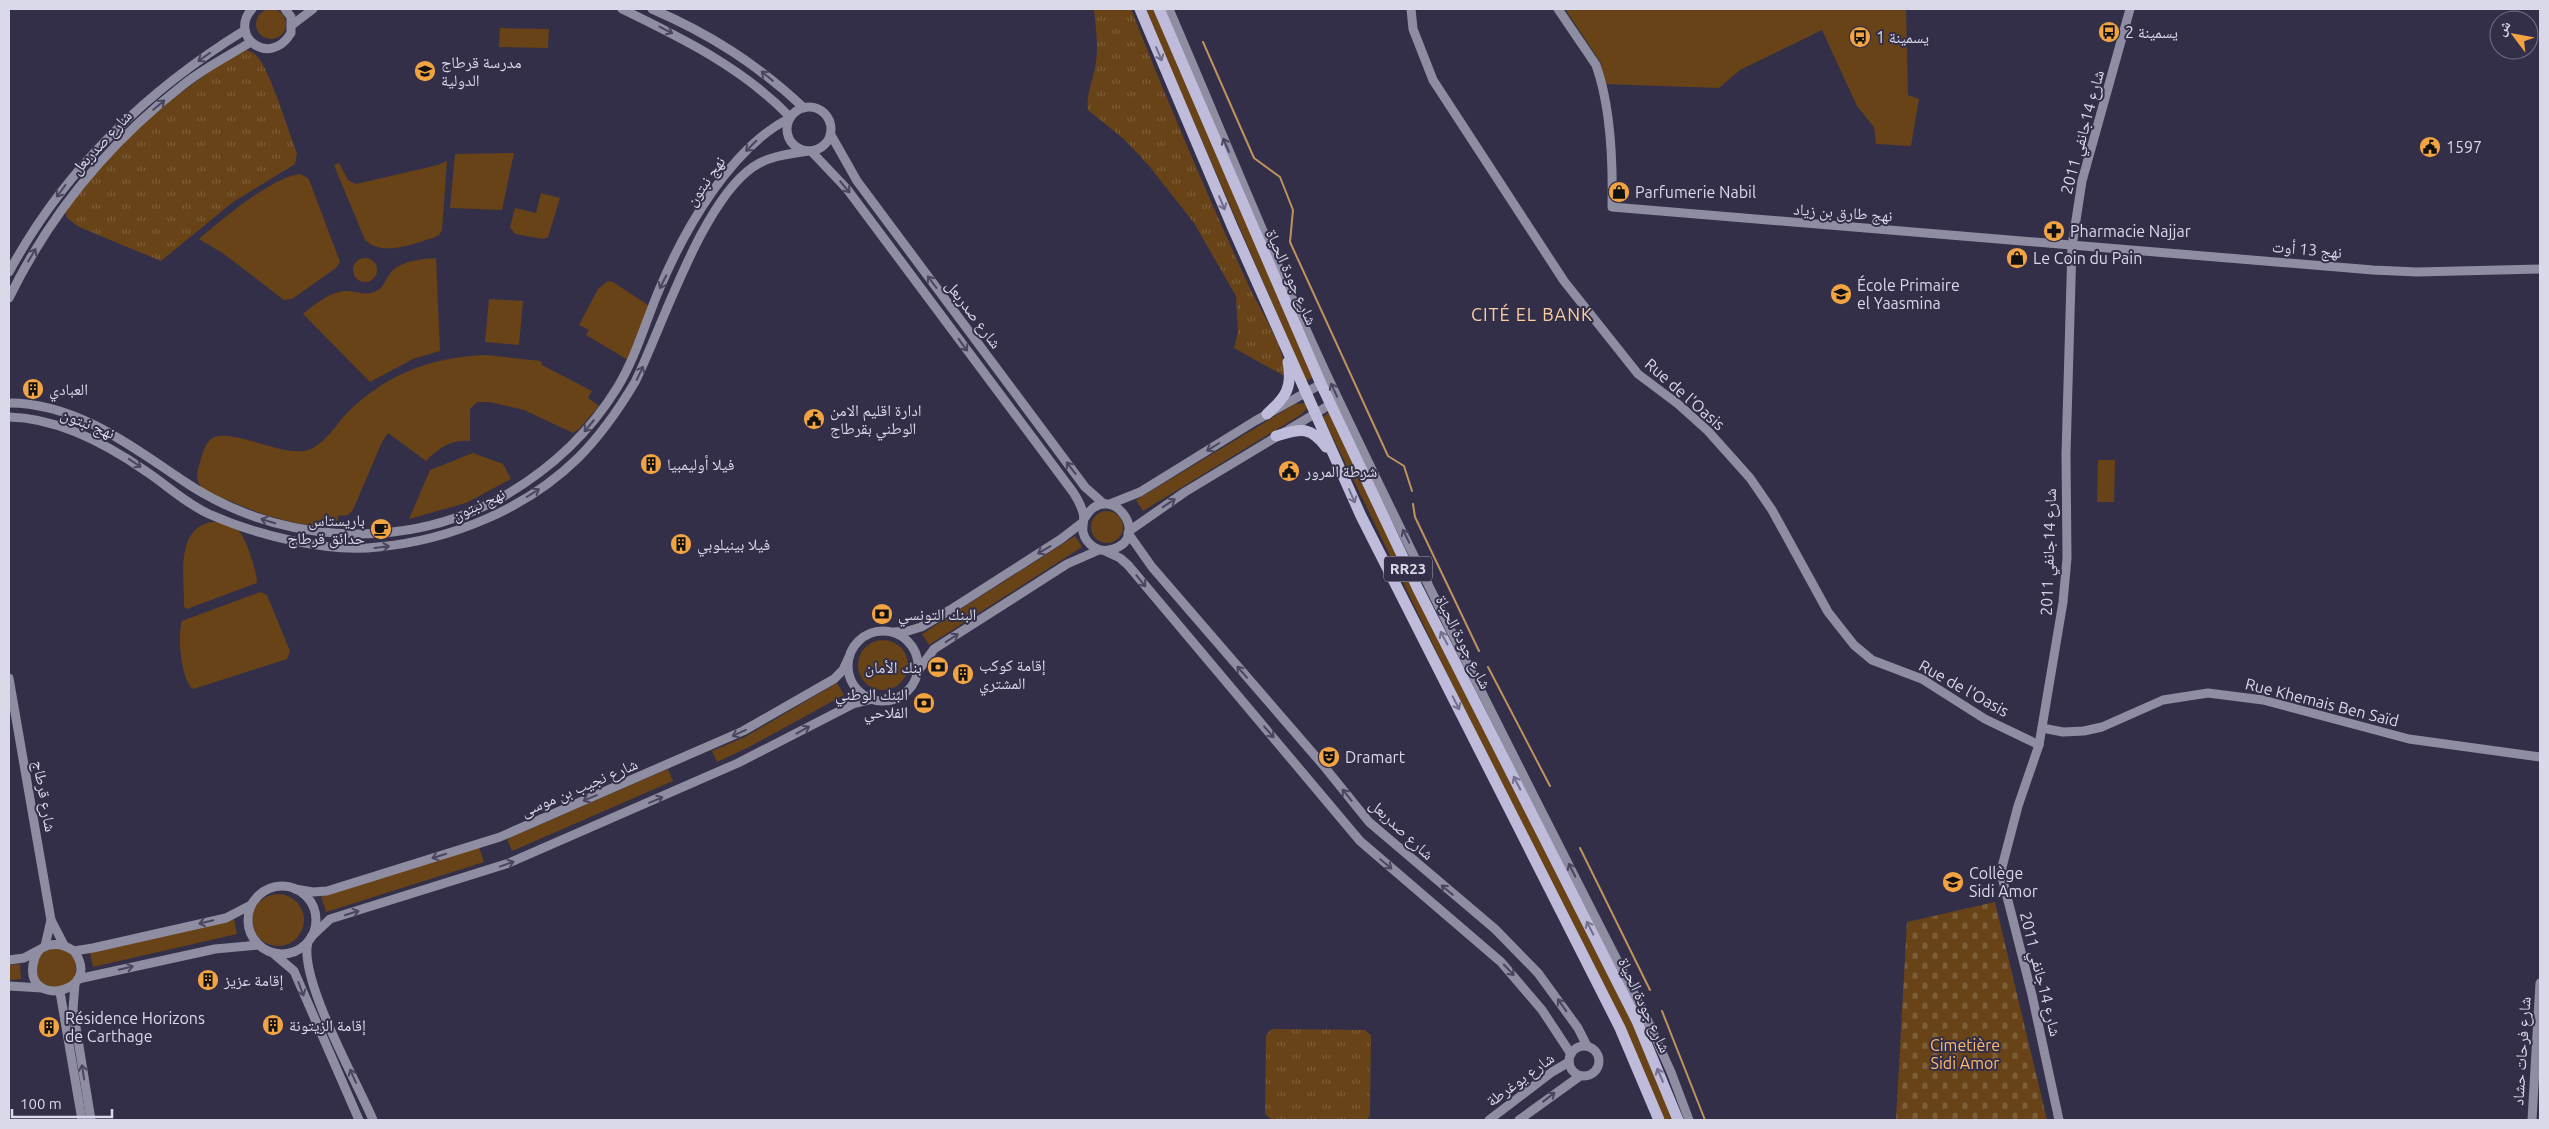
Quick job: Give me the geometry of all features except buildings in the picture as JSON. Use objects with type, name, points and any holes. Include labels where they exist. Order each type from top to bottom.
[{"type":"highway","name":"شارع جودة الحياة","points":[[1140,9],[1283,344],[1361,516],[1620,1028],[1659,1120]]},
{"type":"highway","name":"شارع جودة الحياة","points":[[1159,9],[1321,384],[1418,589],[1637,1020],[1678,1120]]},
{"type":"highway","points":[[1267,414],[1286,395],[1290,388],[1289,370],[1283,344]]},
{"type":"highway","points":[[1276,436],[1296,430],[1309,431],[1318,436],[1339,465]]},
{"type":"street","points":[[286,9],[292,26]]},
{"type":"street","points":[[249,10],[245,30],[251,42],[266,49],[276,48],[286,42],[292,26],[313,9]]},
{"type":"street","points":[[622,9],[701,48],[752,82],[790,118]]},
{"type":"street","points":[[652,9],[691,27],[744,58],[804,108]]},
{"type":"street","points":[[1169,9],[1224,140],[1341,405],[1465,659],[1646,1017],[1671,1072],[1689,1120]]},
{"type":"street","name":"Rue de l'Oasis","points":[[1411,9],[1413,29],[1432,80],[1564,281],[1628,364],[1708,431],[1750,478],[1772,510],[1828,612],[1854,645],[1872,660],[1922,679],[1985,719],[2039,744]]},
{"type":"street","name":"نهج طارق بن زياد","points":[[1558,9],[1596,65],[1600,76],[1608,116],[1612,207],[2072,246]]},
{"type":"street","name":"شارع 14جانفي 2011","points":[[2059,1120],[2032,995],[2002,873],[2018,806],[2039,744],[2060,628],[2067,558],[2066,454],[2072,246],[2082,181],[2130,9]]},
{"type":"street","name":"شارع صدربعل","points":[[9,272],[42,217],[92,153],[143,104],[179,74],[245,30]]},
{"type":"street","name":"شارع صدربعل","points":[[9,298],[30,257],[59,213],[123,137],[184,84],[251,42]]},
{"type":"street","points":[[804,108],[816,108],[827,116],[830,122],[831,135],[823,146],[810,151],[799,149],[792,143],[788,135],[787,126],[790,118],[804,108]]},
{"type":"street","name":"نهج نبتون","points":[[9,402],[59,410],[99,427],[117,436],[178,478],[222,504],[277,524],[319,532],[375,535],[406,530],[455,517],[500,498],[530,479],[563,454],[582,435],[616,389],[632,360],[659,290],[678,249],[715,188],[760,136],[790,118]]},
{"type":"street","name":"شارع صدربعل","points":[[831,135],[857,181],[899,239],[1085,487],[1107,504]]},
{"type":"street","name":"نهج نبتون","points":[[9,417],[33,419],[91,438],[121,454],[149,473],[176,495],[202,510],[277,538],[314,544],[378,548],[459,530],[502,511],[536,491],[579,457],[609,421],[635,382],[706,225],[735,183],[753,167],[769,158],[810,151]]},
{"type":"street","name":"شارع صدربعل","points":[[810,151],[846,189],[1073,492],[1084,520]]},
{"type":"street","name":"نهج 13 أوت","points":[[2072,246],[2417,272],[2540,268]]},
{"type":"street","points":[[894,632],[908,631],[921,627],[1061,539],[1084,520],[1092,509],[1140,492],[1267,414],[1321,384]]},
{"type":"street","points":[[272,952],[288,953],[302,947],[330,920],[509,863],[738,763],[853,704],[873,700],[892,700],[902,695],[910,688],[918,671],[934,649],[1067,564],[1102,550],[1120,546],[1129,532],[1185,492],[1331,404]]},
{"type":"street","points":[[1107,504],[1119,508],[1125,514],[1129,522],[1129,532]]},
{"type":"street","points":[[1084,520],[1086,539],[1102,550]]},
{"type":"street","name":"شارع صدربعل","points":[[1129,532],[1152,567],[1323,765],[1369,822],[1495,929],[1538,973],[1578,1028],[1587,1046]]},
{"type":"street","name":"شارع صدربعل","points":[[1102,550],[1120,558],[1128,565],[1365,847],[1489,949],[1520,982],[1542,1010],[1570,1058]]},
{"type":"street","points":[[873,700],[858,690],[852,683],[848,666],[849,657],[856,643],[869,633],[885,630],[905,638],[913,647],[918,671]]},
{"type":"street","name":"شارع نجيب بن موسى","points":[[295,889],[313,892],[327,891],[500,837],[743,731],[834,679],[843,670],[849,657]]},
{"type":"street","name":"شارع قرطاج","points":[[9,678],[50,920],[64,945]]},
{"type":"street","name":"Rue Khemais Ben Saïd","points":[[2042,728],[2063,732],[2084,731],[2102,727],[2162,700],[2208,693],[2263,700],[2409,739],[2540,757]]},
{"type":"street","points":[[74,951],[226,918],[251,905],[267,890],[282,886],[295,889],[302,893],[312,906],[316,922],[305,953],[316,994],[373,1120]]},
{"type":"street","points":[[251,905],[248,926],[259,945],[272,952],[294,971],[359,1120]]},
{"type":"street","name":"شارع قرطاج","points":[[42,948],[50,920]]},
{"type":"street","points":[[9,960],[24,958],[55,943],[64,945],[74,951],[80,964],[73,1009],[91,1120]]},
{"type":"street","points":[[42,948],[34,959],[32,970],[35,980],[42,988],[50,992],[60,992],[76,981],[215,949],[259,945]]},
{"type":"street","name":"شارع فرحات حشاد","points":[[2532,1120],[2540,983]]},
{"type":"street","points":[[9,986],[42,988]]},
{"type":"street","points":[[60,992],[82,1120]]},
{"type":"street","points":[[1587,1046],[1596,1051],[1599,1056],[1598,1066],[1591,1074],[1580,1076],[1571,1069],[1570,1058],[1578,1047],[1587,1046]]},
{"type":"street","name":"شارع يوغرطة","points":[[1489,1120],[1570,1058]]},
{"type":"street","name":"شارع يوغرطة","points":[[1520,1120],[1580,1076]]},
{"type":"green space","points":[[271,9],[282,13],[286,24],[282,35],[271,39],[260,35],[256,24],[260,13]]},
{"type":"green space","points":[[1094,9],[1131,9],[1217,214],[1247,282],[1277,341],[1285,365],[1286,377],[1234,348],[1238,332],[1236,296],[1194,223],[1150,167],[1125,140],[1088,110],[1089,94],[1097,53]]},
{"type":"green space","points":[[1145,9],[1156,9],[1316,376],[1306,381]]},
{"type":"green space","points":[[1565,9],[1906,9],[1908,95],[1919,99],[1911,146],[1876,144],[1874,127],[1857,106],[1822,30],[1740,70],[1719,88],[1604,84],[1601,63]]},
{"type":"green space","points":[[500,28],[549,29],[548,48],[499,47]]},
{"type":"green space","points":[[242,50],[256,55],[267,73],[297,153],[295,164],[233,202],[161,261],[79,227],[67,218],[65,211],[102,164],[123,142],[192,84]]},
{"type":"green space","points":[[514,153],[502,210],[450,208],[455,154]]},
{"type":"green space","points":[[447,161],[442,230],[439,235],[398,248],[381,248],[365,240],[334,165],[339,163],[348,180],[356,184],[438,165]]},
{"type":"green space","points":[[300,174],[308,178],[310,182],[340,262],[336,268],[292,299],[284,300],[224,254],[199,239],[247,200],[276,183]]},
{"type":"green space","points":[[541,193],[560,198],[548,237],[543,239],[515,234],[510,227],[515,208],[536,213]]},
{"type":"green space","points":[[365,258],[374,261],[377,270],[374,279],[365,282],[356,279],[353,270],[356,261]]},
{"type":"green space","points":[[436,258],[440,351],[413,359],[370,382],[303,314],[312,306],[341,291],[370,293],[377,291],[393,270],[398,267],[410,262]]},
{"type":"green space","points":[[608,281],[613,282],[648,305],[628,360],[586,335],[589,330],[579,325],[598,289]]},
{"type":"green space","points":[[489,299],[523,301],[519,345],[485,342]]},
{"type":"green space","points":[[486,355],[541,361],[542,365],[592,391],[588,398],[599,406],[579,429],[573,433],[524,410],[489,402],[477,402],[470,409],[470,441],[457,441],[446,445],[426,461],[388,433],[382,442],[353,510],[348,515],[338,516],[337,528],[301,524],[269,516],[204,490],[198,482],[197,473],[204,449],[209,441],[216,437],[240,438],[297,451],[308,450],[320,444],[361,400],[393,378],[410,370],[447,359]]},
{"type":"green space","points":[[1306,403],[1307,408],[1302,414],[1143,511],[1136,500],[1295,404]]},
{"type":"green space","points":[[1329,412],[1633,1023],[1674,1120],[1663,1120],[1323,417]]},
{"type":"green space","points":[[473,453],[503,464],[511,479],[466,503],[409,519],[430,470]]},
{"type":"green space","points":[[2098,460],[2115,460],[2114,502],[2097,502]]},
{"type":"green space","points":[[1107,511],[1113,512],[1118,516],[1122,521],[1122,533],[1118,538],[1113,542],[1107,543],[1101,542],[1096,538],[1092,533],[1091,527],[1092,521],[1096,516],[1101,512]]},
{"type":"green space","points":[[211,522],[229,525],[239,531],[250,553],[257,583],[187,609],[184,607],[183,570],[186,545],[191,535],[199,527]]},
{"type":"green space","points":[[1075,536],[1082,547],[929,645],[922,634]]},
{"type":"green space","points":[[260,592],[267,595],[290,651],[287,659],[193,689],[186,677],[181,657],[180,636],[182,621]]},
{"type":"green space","points":[[878,640],[888,640],[901,647],[908,660],[908,670],[901,683],[888,690],[878,690],[869,686],[862,679],[858,670],[858,660],[862,651],[869,644]]},
{"type":"green space","points":[[837,683],[844,695],[749,747],[717,762],[712,751],[745,737]]},
{"type":"green space","points":[[668,769],[673,781],[512,851],[507,839]]},
{"type":"green space","points":[[479,847],[484,862],[326,912],[321,896]]},
{"type":"green space","points":[[278,894],[288,896],[296,902],[302,910],[304,920],[302,930],[296,938],[288,944],[278,946],[268,944],[260,938],[254,930],[252,920],[254,910],[260,902],[268,896]]},
{"type":"green space","name":"Cimetière Sidi Amor","points":[[1995,902],[2047,1120],[1896,1120],[1907,922]]},
{"type":"green space","points":[[234,919],[237,934],[93,967],[90,953]]},
{"type":"green space","points":[[56,948],[70,954],[76,968],[70,982],[56,988],[42,982],[36,968],[42,954]]},
{"type":"green space","points":[[20,964],[21,979],[9,980],[9,965]]},
{"type":"green space","points":[[1272,1029],[1365,1030],[1371,1035],[1370,1116],[1366,1120],[1272,1120],[1265,1114],[1266,1035]]},
{"type":"waterway","points":[[1203,42],[1254,158],[1280,177],[1293,210],[1290,242],[1388,456],[1404,466],[1412,491]]},
{"type":"waterway","points":[[1413,504],[1415,517],[1479,651]]},
{"type":"waterway","points":[[1488,667],[1550,786]]},
{"type":"waterway","points":[[1580,848],[1650,990]]},
{"type":"waterway","points":[[1662,1011],[1705,1120]]},
{"type":"place","name":"يسمينة 2","points":[[2109,32]]},
{"type":"place","name":"يسمينة 1","points":[[1860,37]]},
{"type":"place","name":"مدرسة قرطاج الدولية","points":[[425,71]]},
{"type":"place","name":"1597","points":[[2430,147]]},
{"type":"place","name":"Parfumerie Nabil","points":[[1619,192]]},
{"type":"place","name":"Pharmacie Najjar","points":[[2054,231]]},
{"type":"place","name":"Le Coin du Pain","points":[[2017,258]]},
{"type":"place","name":"École Primaire el Yaasmina","points":[[1841,294]]},
{"type":"place","name":"العبادي","points":[[33,389]]},
{"type":"place","name":"ادارة اقليم الامن الوطني بقرطاج","points":[[814,419]]},
{"type":"place","name":"فيلا أوليمبيا","points":[[651,464]]},
{"type":"place","name":"شرطة المرور","points":[[1289,471]]},
{"type":"place","name":"باريستاس حدائق قرطاج","points":[[381,529]]},
{"type":"place","name":"فيلا بينيلوبي","points":[[681,544]]},
{"type":"place","name":"البنك التونسي","points":[[882,614]]},
{"type":"place","name":"بنك الأمان","points":[[938,667]]},
{"type":"place","name":"إقامة كوكب المشتري","points":[[963,674]]},
{"type":"place","name":"البنك الوطني الفلاحي","points":[[924,703]]},
{"type":"place","name":"Dramart","points":[[1329,757]]},
{"type":"place","name":"Collège Sidi Amor","points":[[1953,882]]},
{"type":"place","name":"إقامة عزيز","points":[[208,980]]},
{"type":"place","name":"إقامة الزيتونة","points":[[273,1025]]},
{"type":"place","name":"Résidence Horizons de Carthage","points":[[49,1027]]},
{"type":"district","name":"CITÉ EL BANK","points":[[1532,315]]}]
